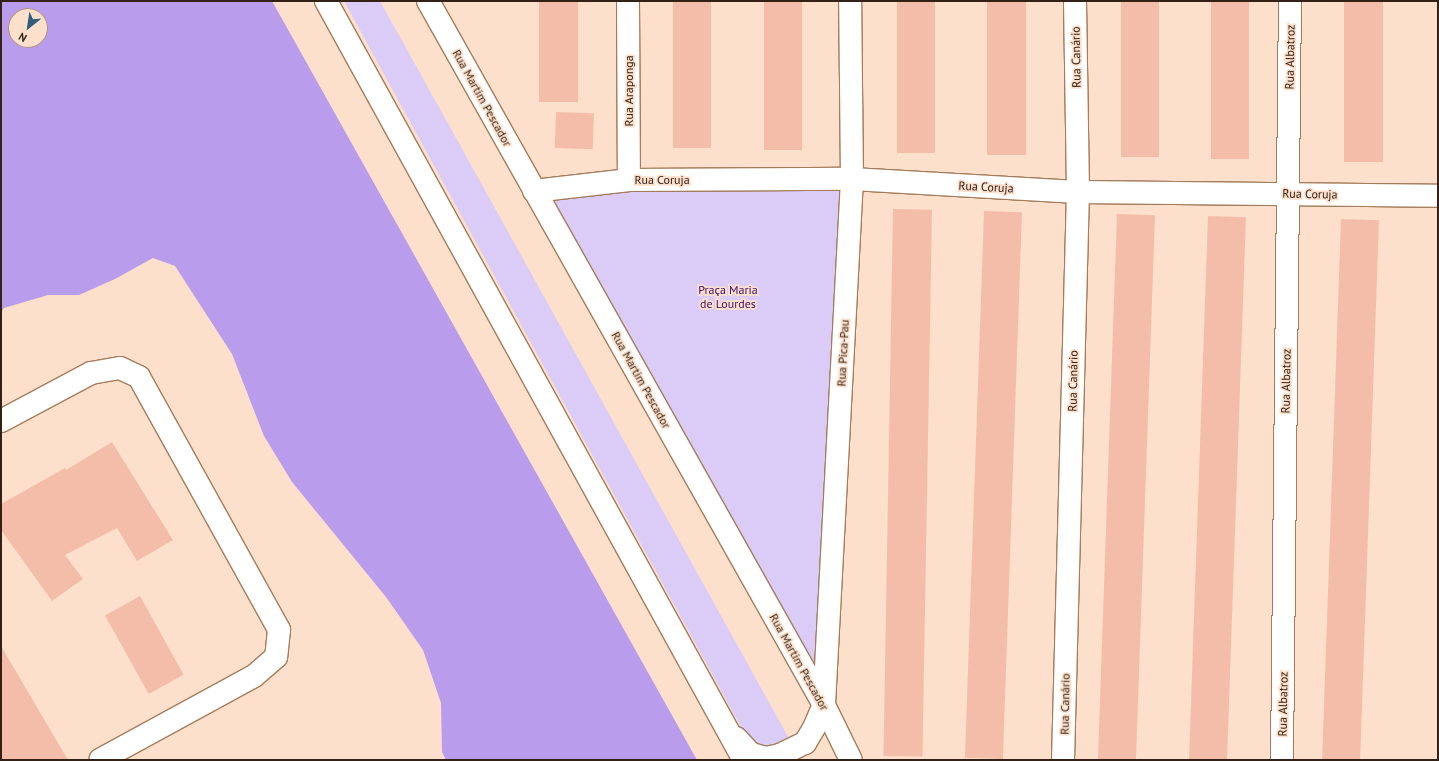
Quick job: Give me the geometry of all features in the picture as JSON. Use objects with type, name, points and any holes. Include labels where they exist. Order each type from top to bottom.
[{"type":"street","points":[[326,1],[744,760]]},
{"type":"street","name":"Rua Martim Pescador","points":[[428,1],[824,705],[852,760]]},
{"type":"street","name":"Rua Araponga","points":[[628,1],[629,180]]},
{"type":"street","name":"Rua Pica-Pau","points":[[824,705],[852,179],[850,1]]},
{"type":"street","name":"Rua Canário","points":[[1063,760],[1078,192],[1075,1]]},
{"type":"street","name":"Rua Albatroz","points":[[1282,760],[1290,1]]},
{"type":"street","name":"Rua Coruja","points":[[534,191],[629,180],[852,179],[1078,192],[1438,196]]},
{"type":"street","points":[[1,421],[91,373],[120,368],[139,376],[279,630],[276,657],[254,676],[100,760]]},
{"type":"street","points":[[728,730],[752,754],[766,758],[780,755],[805,743],[814,728],[824,705]]},
{"type":"green space","points":[[344,1],[380,1],[801,760],[759,760]]},
{"type":"green space","name":"Praça Maria de Lourdes","points":[[848,181],[822,696],[538,194]]},
{"type":"shaded area","points":[[1,1],[272,1],[697,760],[446,760],[442,752],[441,703],[423,650],[386,597],[292,482],[264,436],[232,354],[175,266],[153,258],[115,279],[79,295],[48,295],[4,308],[1,312]]},
{"type":"building","points":[[539,1],[578,1],[578,102],[539,102]]},
{"type":"building","points":[[673,1],[711,1],[711,148],[673,148]]},
{"type":"building","points":[[764,1],[802,1],[802,150],[764,150]]},
{"type":"building","points":[[897,1],[935,1],[935,153],[897,153]]},
{"type":"building","points":[[987,1],[1026,1],[1026,155],[987,155]]},
{"type":"building","points":[[1121,1],[1159,1],[1159,157],[1121,157]]},
{"type":"building","points":[[1211,1],[1249,1],[1249,159],[1211,159]]},
{"type":"building","points":[[1344,1],[1383,1],[1383,162],[1344,162]]},
{"type":"building","points":[[556,112],[594,113],[593,149],[555,148]]},
{"type":"building","points":[[893,209],[932,210],[922,757],[883,756]]},
{"type":"building","points":[[984,211],[1022,212],[1003,759],[965,758]]},
{"type":"building","points":[[1117,214],[1155,215],[1136,760],[1098,760]]},
{"type":"building","points":[[1208,216],[1246,217],[1227,760],[1189,760]]},
{"type":"building","points":[[1341,219],[1379,220],[1360,760],[1322,760]]},
{"type":"building","points":[[112,442],[173,540],[137,561],[117,528],[65,555],[83,579],[52,601],[1,530],[1,504],[65,468],[66,470]]},
{"type":"building","points":[[140,596],[184,675],[149,694],[105,615]]},
{"type":"building","points":[[1,646],[68,760],[1,760]]}]
